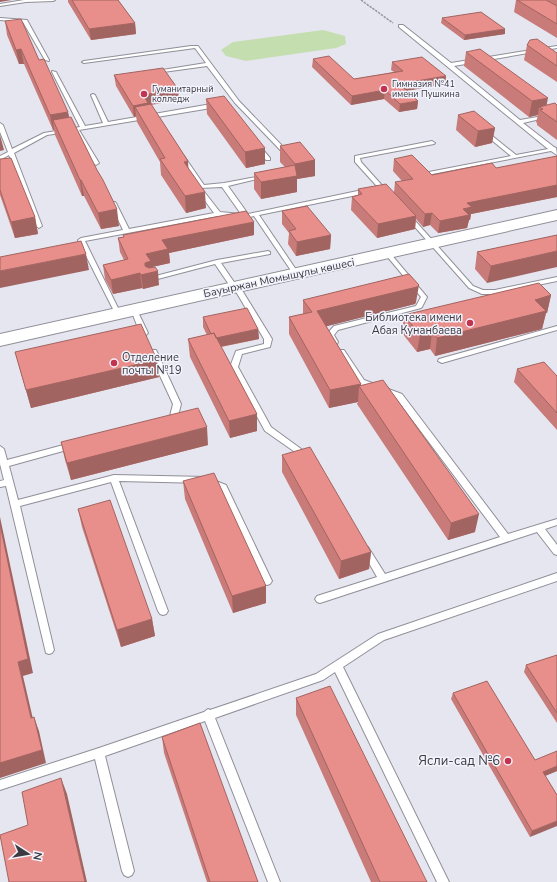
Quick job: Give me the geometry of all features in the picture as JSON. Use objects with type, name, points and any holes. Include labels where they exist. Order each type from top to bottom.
[{"type":"street","name":"Бауыржан Момышұлы көшесі","points":[[0,340],[434,244],[557,215]]},
{"type":"lane","points":[[0,4],[53,0]]},
{"type":"lane","points":[[0,19],[25,21],[46,60]]},
{"type":"lane","points":[[401,26],[519,122],[556,150]]},
{"type":"lane","points":[[84,62],[196,47],[237,102],[289,156]]},
{"type":"lane","points":[[450,65],[557,47]]},
{"type":"lane","points":[[540,50],[546,54]]},
{"type":"lane","points":[[479,60],[486,64]]},
{"type":"lane","points":[[153,72],[209,64]]},
{"type":"lane","points":[[54,72],[83,127]]},
{"type":"lane","points":[[93,95],[106,124]]},
{"type":"lane","points":[[230,103],[237,102]]},
{"type":"lane","points":[[0,158],[46,134],[224,105]]},
{"type":"lane","points":[[519,122],[554,115],[548,110]]},
{"type":"lane","points":[[155,116],[160,122]]},
{"type":"lane","points":[[0,125],[39,226]]},
{"type":"lane","points":[[478,127],[515,157]]},
{"type":"lane","points":[[76,128],[96,163]]},
{"type":"lane","points":[[253,141],[268,159]]},
{"type":"lane","points":[[392,199],[358,162],[357,158],[432,143]]},
{"type":"lane","points":[[177,148],[202,187],[224,185],[259,177]]},
{"type":"lane","points":[[428,174],[556,150]]},
{"type":"lane","points":[[224,185],[246,216]]},
{"type":"lane","points":[[159,422],[174,418],[177,404],[126,312],[81,240],[218,214],[246,216],[381,187]]},
{"type":"lane","points":[[200,190],[218,214]]},
{"type":"lane","points":[[110,196],[127,231]]},
{"type":"lane","points":[[402,210],[471,287],[482,292],[495,292],[557,279]]},
{"type":"lane","points":[[255,214],[296,274]]},
{"type":"lane","points":[[77,248],[85,247]]},
{"type":"lane","points":[[150,279],[218,262],[268,253]]},
{"type":"lane","points":[[388,254],[424,297],[419,307],[336,328],[330,335],[361,382],[399,396],[506,538]]},
{"type":"lane","points":[[218,262],[268,339],[267,345],[238,353],[234,367],[268,429],[314,462]]},
{"type":"lane","points":[[442,360],[557,328]]},
{"type":"lane","points":[[5,464],[82,443]]},
{"type":"lane","points":[[0,448],[15,504],[49,650]]},
{"type":"lane","points":[[15,504],[114,478],[206,480],[223,487],[267,581]]},
{"type":"lane","points":[[114,478],[164,610]]},
{"type":"lane","points":[[0,484],[9,482]]},
{"type":"lane","points":[[320,599],[557,522]]},
{"type":"lane","points":[[538,528],[557,552]]},
{"type":"lane","points":[[362,544],[382,578]]},
{"type":"lane","points":[[0,785],[99,753],[208,714],[319,677],[381,637],[557,577]]},
{"type":"lane","points":[[337,665],[443,882]]},
{"type":"lane","points":[[208,714],[274,882]]},
{"type":"lane","points":[[99,753],[128,871]]},
{"type":"path","points":[[361,0],[394,24]]},
{"type":"green space","points":[[323,30],[345,36],[346,44],[336,48],[246,61],[226,56],[221,50],[233,42]]},
{"type":"building","points":[[72,0],[118,0],[135,23],[89,29]]},
{"type":"building","points":[[517,0],[546,0],[557,6],[557,24]]},
{"type":"building","points":[[481,12],[505,29],[465,35],[442,18]]},
{"type":"building","points":[[21,19],[39,60],[44,59],[68,112],[50,115],[21,49],[16,50],[5,21]]},
{"type":"building","points":[[537,39],[557,53],[557,66],[527,45],[530,40]]},
{"type":"building","points":[[480,49],[548,98],[532,101],[466,52]]},
{"type":"building","points":[[329,56],[354,79],[403,71],[392,62],[422,57],[446,76],[399,84],[418,101],[400,104],[385,90],[352,96],[313,59]]},
{"type":"building","points":[[163,68],[178,89],[143,95],[148,103],[133,106],[114,75]]},
{"type":"building","points":[[224,96],[265,148],[245,152],[206,99]]},
{"type":"building","points":[[555,103],[557,105],[557,122],[540,110],[543,109],[539,107]]},
{"type":"building","points":[[151,104],[188,161],[184,162],[205,192],[185,196],[160,159],[165,158],[135,107]]},
{"type":"building","points":[[474,111],[495,128],[478,131],[458,115]]},
{"type":"building","points":[[71,117],[117,209],[98,213],[80,180],[53,120]]},
{"type":"building","points":[[300,142],[315,160],[295,164],[280,146]]},
{"type":"building","points":[[412,155],[432,175],[492,163],[496,168],[557,156],[557,185],[467,203],[472,207],[463,209],[469,215],[440,221],[432,213],[425,214],[395,182],[413,179],[394,159]]},
{"type":"building","points":[[11,158],[35,217],[11,222],[0,190],[0,159]]},
{"type":"building","points":[[295,165],[297,176],[261,182],[254,173]]},
{"type":"building","points":[[386,184],[416,216],[378,224],[352,197],[362,194],[358,189]]},
{"type":"building","points":[[307,206],[331,235],[297,242],[289,231],[296,229],[282,211]]},
{"type":"building","points":[[246,211],[254,222],[162,240],[168,249],[146,254],[151,261],[145,263],[145,266],[149,268],[155,267],[158,271],[141,275],[140,273],[111,280],[103,265],[128,259],[118,238],[124,237],[123,235]]},
{"type":"building","points":[[557,235],[557,251],[491,266],[477,252]]},
{"type":"building","points":[[81,241],[86,254],[0,271],[0,257]]},
{"type":"building","points":[[409,274],[419,285],[417,287],[317,311],[361,384],[330,390],[289,317],[312,312],[303,300]]},
{"type":"building","points":[[539,283],[551,295],[535,300],[546,311],[437,338],[432,332],[420,335],[404,315]]},
{"type":"building","points":[[247,308],[258,329],[216,338],[214,333],[211,334],[203,317]]},
{"type":"building","points":[[141,324],[157,360],[26,390],[15,352]]},
{"type":"building","points":[[214,333],[257,414],[229,421],[188,339]]},
{"type":"building","points":[[544,362],[557,376],[557,413],[517,369]]},
{"type":"building","points":[[383,380],[479,514],[451,523],[359,386]]},
{"type":"building","points":[[198,408],[207,427],[67,463],[61,442]]},
{"type":"building","points":[[310,447],[371,552],[341,561],[282,455]]},
{"type":"building","points":[[214,473],[266,586],[232,596],[183,481]]},
{"type":"building","points":[[110,500],[152,619],[117,630],[78,509]]},
{"type":"building","points":[[0,524],[28,659],[18,662],[31,718],[34,717],[42,750],[0,763]]},
{"type":"building","points":[[557,655],[557,713],[526,665]]},
{"type":"building","name":"Ясли-сад №6","points":[[487,681],[535,760],[557,751],[557,766],[543,772],[557,795],[557,821],[532,831],[453,693]]},
{"type":"building","points":[[330,686],[427,882],[380,882],[296,698]]},
{"type":"building","points":[[200,723],[258,882],[210,882],[162,737]]},
{"type":"building","points":[[61,778],[85,882],[9,882],[0,835],[28,825],[22,792]]},
{"type":"place","name":"Гимназия №41 имени Пушкина","points":[[384,89]]},
{"type":"place","name":"Гуманитарный колледж","points":[[144,94]]},
{"type":"place","name":"Библиотека имени Абая Кунанбаева","points":[[470,323]]},
{"type":"place","name":"Отделение почты №19","points":[[114,363]]},
{"type":"place","name":"Ясли-сад №6","points":[[508,761]]}]
